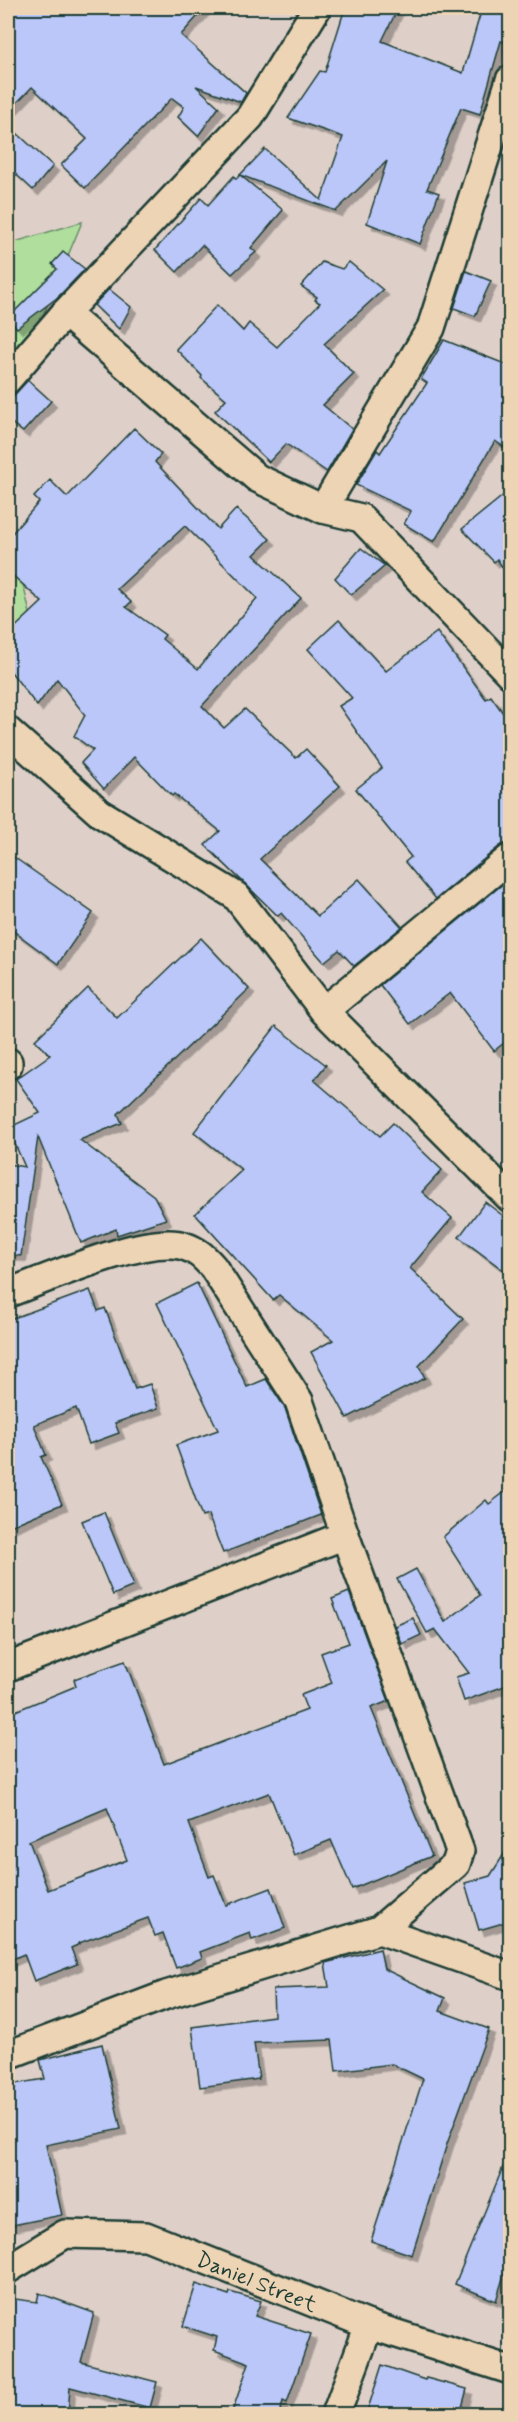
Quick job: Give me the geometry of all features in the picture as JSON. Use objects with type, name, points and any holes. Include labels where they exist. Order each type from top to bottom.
[{"type":"street","points":[[8,379],[66,313],[250,117],[317,8]]},
{"type":"street","points":[[323,509],[431,328],[510,80]]},
{"type":"street","points":[[66,313],[257,478],[323,509],[361,518],[510,674]]},
{"type":"street","points":[[8,731],[100,813],[236,896],[324,1011],[510,1198]]},
{"type":"street","points":[[324,1011],[510,858]]},
{"type":"street","points":[[8,1293],[93,1262],[159,1244],[182,1245],[199,1252],[213,1267],[299,1401],[345,1535],[460,1851],[456,1864],[379,1930],[166,1995],[8,2055]]},
{"type":"street","points":[[8,1667],[345,1535]]},
{"type":"street","points":[[379,1930],[510,1976]]},
{"type":"street","name":"Daniel Street","points":[[8,2269],[65,2234],[146,2236],[369,2325],[510,2370]]},
{"type":"street","points":[[336,2415],[369,2325]]},
{"type":"green space","points":[[82,222],[8,399],[8,244]]},
{"type":"green space","points":[[8,519],[32,622],[8,655]]},
{"type":"building","points":[[8,8],[205,8],[181,35],[246,93],[241,102],[196,86],[219,107],[198,136],[178,117],[184,107],[172,98],[85,188],[61,165],[87,139],[32,87],[8,112]]},
{"type":"building","points":[[345,8],[398,8],[382,41],[463,73],[482,8],[510,8],[510,22],[504,42],[501,41],[480,114],[461,108],[427,189],[439,193],[420,244],[367,223],[387,161],[336,211],[240,175],[265,149],[321,200],[343,137],[288,118],[320,71],[325,72]]},
{"type":"building","points":[[8,125],[53,166],[33,190],[8,167]]},
{"type":"building","points":[[240,175],[283,210],[251,248],[256,252],[232,274],[202,245],[177,272],[155,250],[201,198],[208,205],[234,176],[236,179]]},
{"type":"building","points":[[63,252],[85,269],[58,297],[17,328],[8,318],[57,269],[52,264]]},
{"type":"building","points":[[322,262],[342,269],[349,262],[383,290],[324,344],[354,374],[323,405],[352,429],[327,472],[286,444],[269,462],[215,411],[226,399],[201,378],[202,376],[176,349],[217,305],[243,331],[249,323],[277,347],[320,303],[315,300],[317,297],[301,286]]},
{"type":"building","points":[[466,271],[491,281],[475,316],[454,308]]},
{"type":"building","points":[[109,289],[131,307],[119,329],[94,305]]},
{"type":"building","points":[[444,340],[510,366],[510,451],[495,441],[434,542],[404,524],[411,511],[356,485],[377,450],[380,453],[427,383],[421,379]]},
{"type":"building","points":[[28,380],[51,401],[23,432],[8,420],[8,402]]},
{"type":"building","points":[[134,428],[161,454],[155,462],[218,529],[236,509],[270,539],[254,555],[301,598],[202,706],[224,728],[245,709],[296,758],[306,749],[340,786],[260,859],[318,916],[359,879],[402,927],[354,966],[339,950],[324,962],[281,913],[278,916],[205,845],[220,831],[174,794],[172,796],[134,757],[104,789],[81,763],[93,750],[74,736],[85,715],[57,679],[37,706],[8,668],[8,634],[42,602],[8,571],[8,538],[39,502],[34,497],[50,480],[67,497]],"holes":[[[185,526],[257,598],[198,669],[162,639],[165,635],[126,607],[131,602],[117,589]]]},
{"type":"building","points":[[510,490],[510,579],[497,559],[494,562],[462,529]]},
{"type":"building","points":[[361,548],[385,566],[351,595],[335,578]]},
{"type":"building","points":[[339,620],[386,671],[437,632],[486,699],[491,696],[510,723],[510,843],[500,846],[436,899],[405,862],[411,857],[356,789],[382,768],[339,706],[352,698],[308,649]]},
{"type":"building","points":[[8,853],[93,913],[58,964],[8,927]]},
{"type":"building","points":[[510,878],[510,1038],[494,1051],[450,993],[410,1024],[380,985]]},
{"type":"building","points":[[201,938],[249,989],[118,1114],[122,1123],[80,1140],[154,1196],[166,1219],[117,1235],[116,1229],[81,1243],[38,1137],[21,1256],[8,1255],[8,1164],[25,1167],[8,1128],[40,1113],[16,1079],[50,1055],[35,1040],[88,988],[117,1018]]},
{"type":"building","points":[[276,1026],[326,1065],[314,1080],[380,1136],[393,1123],[442,1170],[422,1192],[452,1218],[410,1268],[463,1319],[419,1366],[425,1378],[347,1418],[311,1352],[333,1340],[279,1295],[273,1300],[195,1214],[242,1170],[194,1132]]},
{"type":"building","points":[[485,1202],[510,1221],[510,1275],[459,1237]]},
{"type":"building","points":[[197,1283],[247,1387],[266,1379],[285,1408],[321,1515],[223,1553],[208,1515],[202,1517],[176,1445],[218,1430],[157,1303]]},
{"type":"building","points":[[90,1290],[98,1311],[105,1308],[135,1389],[150,1384],[158,1408],[115,1423],[119,1433],[89,1444],[76,1408],[34,1425],[46,1455],[41,1457],[62,1504],[8,1527],[8,1320]]},
{"type":"building","points":[[510,1488],[510,1684],[464,1701],[456,1677],[469,1673],[435,1629],[427,1633],[397,1579],[416,1569],[445,1622],[480,1595],[443,1537],[486,1500],[489,1504]]},
{"type":"building","points":[[104,1512],[134,1586],[113,1595],[82,1521]]},
{"type":"building","points":[[349,1592],[389,1701],[371,1708],[432,1856],[352,1889],[331,1840],[294,1855],[269,1793],[189,1823],[209,1877],[214,1875],[226,1905],[271,1888],[285,1928],[252,1940],[250,1933],[200,1952],[202,1958],[176,1968],[163,1933],[155,1936],[148,1918],[79,1943],[71,1948],[77,1964],[34,1981],[24,1954],[8,1961],[8,1714],[76,1686],[74,1679],[125,1661],[164,1764],[307,1710],[301,1695],[332,1683],[321,1653],[349,1643],[332,1599]],"holes":[[[107,1808],[127,1860],[48,1890],[29,1841]]]},
{"type":"building","points":[[413,1618],[421,1635],[402,1644],[395,1626]]},
{"type":"building","points":[[510,1845],[510,1921],[479,1930],[465,1883],[490,1876]]},
{"type":"building","points":[[380,1949],[384,1969],[445,1998],[440,2011],[489,2029],[447,2144],[412,2255],[371,2241],[423,2079],[392,2064],[336,2071],[332,2040],[254,2043],[259,2079],[200,2087],[192,2027],[274,2016],[273,1989],[329,1987],[325,1963]]},
{"type":"building","points":[[102,2044],[121,2129],[46,2145],[62,2215],[8,2226],[8,2085],[45,2079],[40,2060]]},
{"type":"building","points":[[510,2150],[510,2255],[496,2301],[455,2284]]},
{"type":"building","points":[[196,2284],[229,2295],[230,2292],[261,2301],[255,2316],[311,2334],[287,2403],[283,2401],[280,2415],[231,2415],[249,2363],[214,2350],[217,2337],[183,2326]]},
{"type":"building","points":[[39,2293],[94,2313],[81,2362],[157,2382],[150,2408],[70,2387],[68,2415],[13,2415],[8,2379],[8,2298],[37,2302]]},
{"type":"building","points":[[382,2365],[425,2380],[426,2378],[467,2389],[460,2415],[366,2415]]}]
